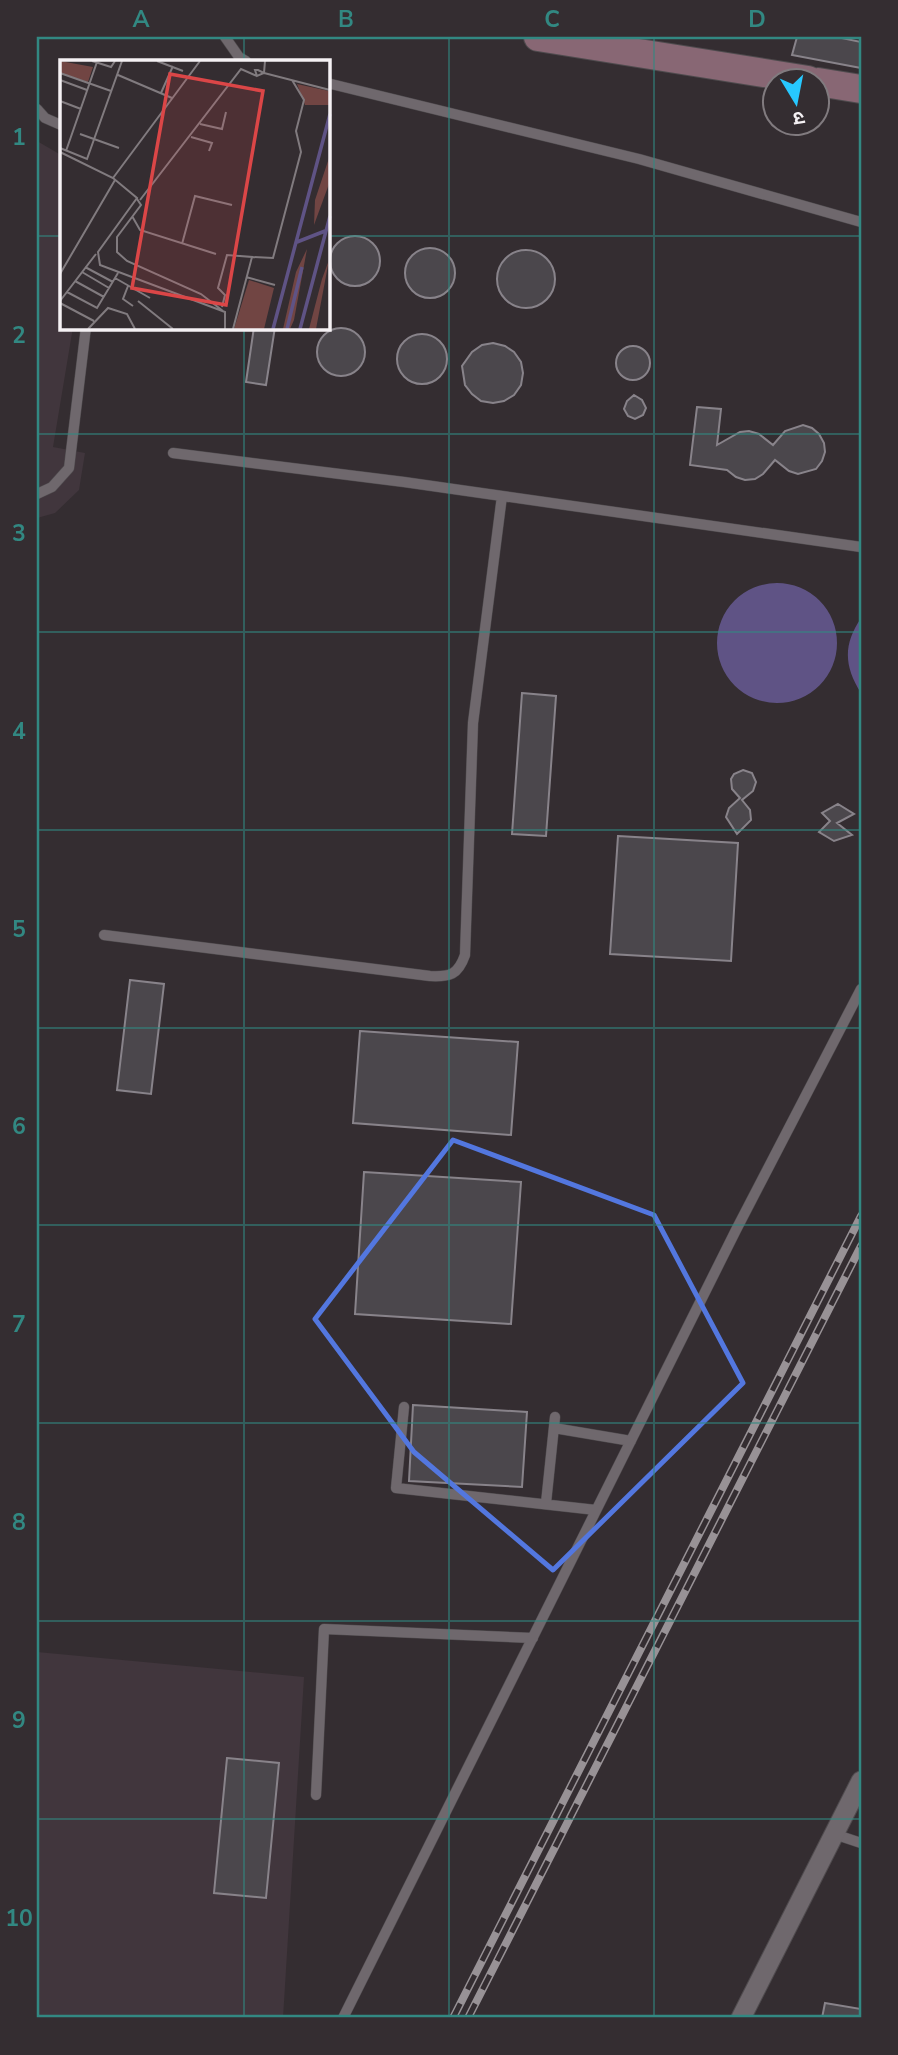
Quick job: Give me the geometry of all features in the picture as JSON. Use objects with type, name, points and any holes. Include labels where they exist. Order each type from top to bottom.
[{"type":"street","points":[[538,37],[657,46],[762,70]]},
{"type":"street","points":[[832,84],[861,89]]},
{"type":"street","points":[[741,2018],[861,1781]]},
{"type":"lane","points":[[225,37],[239,57],[244,60]]},
{"type":"lane","points":[[329,83],[639,159],[861,222]]},
{"type":"lane","points":[[37,109],[45,118],[60,124]]},
{"type":"lane","points":[[37,494],[52,487],[69,468],[86,329]]},
{"type":"lane","points":[[173,453],[861,547]]},
{"type":"lane","points":[[104,935],[430,976],[447,975],[461,967],[465,955],[473,723],[502,496]]},
{"type":"lane","points":[[343,2018],[631,1441],[861,989]]},
{"type":"lane","points":[[404,1407],[396,1488],[597,1510]]},
{"type":"lane","points":[[546,1503],[555,1423],[631,1441]]},
{"type":"lane","points":[[316,1795],[324,1629],[533,1638]]},
{"type":"lane","points":[[834,1834],[861,1843]]},
{"type":"highlighted area","points":[[453,1140],[654,1215],[743,1383],[553,1570],[414,1452],[315,1319]]},
{"type":"shaded area","points":[[37,141],[60,154],[60,329],[73,329],[53,447],[85,453],[79,490],[55,513],[37,518]]},
{"type":"shaded area","points":[[777,583],[800,588],[819,601],[832,620],[837,643],[832,666],[819,685],[800,698],[777,703],[754,698],[735,685],[722,666],[717,643],[722,620],[735,601],[754,588]]},
{"type":"shaded area","points":[[861,618],[861,693],[851,674],[848,656],[851,637]]},
{"type":"shaded area","points":[[37,1652],[304,1677],[283,2018],[37,2018]]},
{"type":"building","points":[[797,37],[837,37],[861,42],[861,68],[792,55]]},
{"type":"building","points":[[355,236],[373,243],[380,261],[373,279],[355,286],[337,279],[330,261],[337,243]]},
{"type":"building","points":[[430,248],[448,255],[455,273],[448,291],[430,298],[412,291],[405,273],[412,255]]},
{"type":"building","points":[[520,250],[532,250],[547,258],[555,273],[555,285],[547,300],[532,308],[520,308],[505,300],[497,285],[497,273],[505,258]]},
{"type":"building","points":[[341,328],[358,335],[365,352],[358,369],[341,376],[324,369],[317,352],[324,335]]},
{"type":"building","points":[[254,329],[275,329],[266,385],[246,382]]},
{"type":"building","points":[[422,334],[440,341],[447,359],[440,377],[422,384],[404,377],[397,359],[404,341]]},
{"type":"building","points":[[493,343],[514,352],[521,362],[523,373],[521,385],[514,395],[493,403],[481,401],[472,394],[465,385],[462,366],[472,352],[482,345]]},
{"type":"building","points":[[633,346],[645,351],[650,363],[645,375],[633,380],[621,375],[616,363],[621,351]]},
{"type":"building","points":[[634,395],[642,400],[646,408],[643,415],[635,419],[628,416],[624,409],[627,401]]},
{"type":"building","points":[[697,407],[721,409],[717,445],[740,432],[749,431],[759,434],[773,445],[785,431],[803,425],[819,434],[824,443],[822,461],[816,469],[798,474],[789,471],[775,460],[763,474],[755,479],[745,480],[727,470],[690,465]]},
{"type":"building","points":[[522,693],[556,696],[546,836],[512,834]]},
{"type":"building","points":[[743,770],[752,773],[756,782],[753,791],[742,800],[750,810],[751,820],[737,834],[726,817],[729,808],[740,798],[732,789],[731,779],[734,774]]},
{"type":"building","points":[[838,804],[854,814],[837,823],[852,835],[834,841],[819,832],[830,821],[822,813]]},
{"type":"building","points":[[618,836],[738,843],[731,961],[610,954]]},
{"type":"building","points":[[130,980],[164,984],[151,1094],[117,1090]]},
{"type":"building","points":[[360,1031],[518,1042],[511,1135],[353,1123]]},
{"type":"building","points":[[364,1172],[521,1182],[511,1324],[355,1314]]},
{"type":"building","points":[[413,1405],[527,1412],[522,1487],[409,1481]]},
{"type":"building","points":[[227,1758],[279,1763],[266,1898],[214,1893]]},
{"type":"building","points":[[825,2003],[861,2009],[861,2018],[822,2018]]},
{"type":"railway","points":[[453,2018],[861,1216]]},
{"type":"railway","points":[[468,2018],[861,1246]]}]
